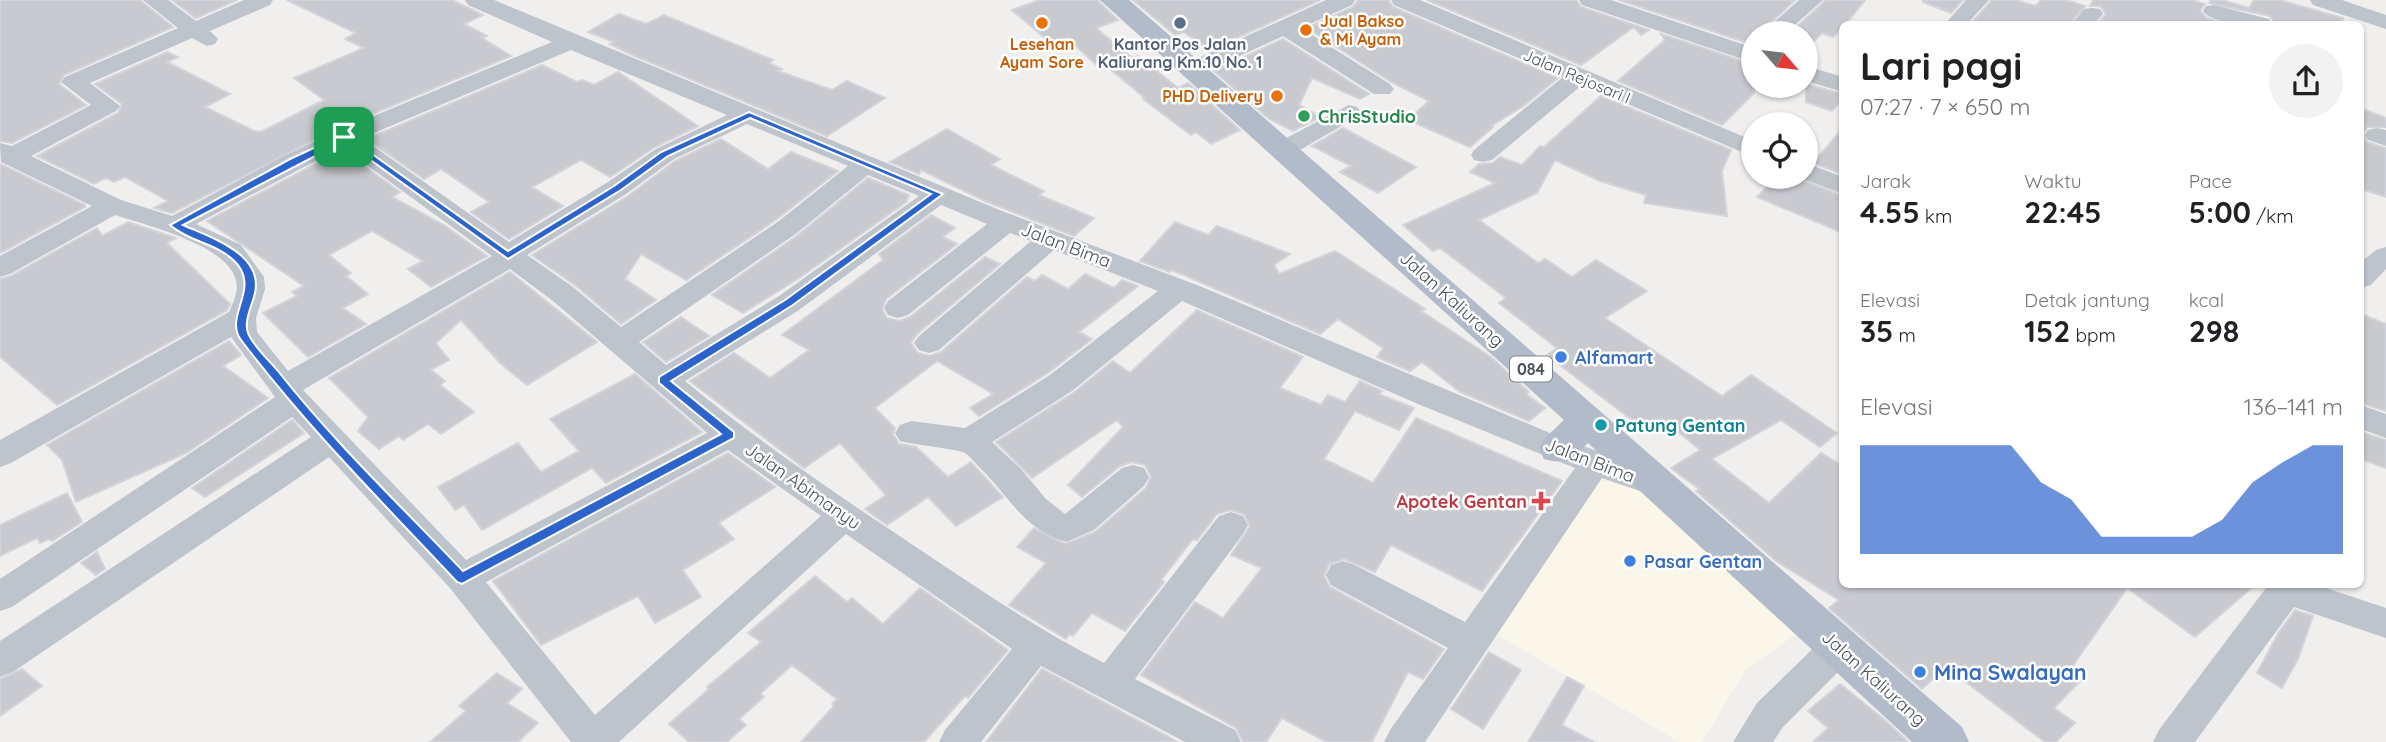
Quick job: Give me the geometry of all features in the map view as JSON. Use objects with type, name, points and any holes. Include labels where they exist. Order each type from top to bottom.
[{"type":"main road","name":"Jalan Kaliurang","points":[[1112,0],[1284,149],[1945,742]]},
{"type":"main road","points":[[1558,449],[1588,420]]},
{"type":"street","points":[[154,0],[202,36]]},
{"type":"street","points":[[5,154],[108,106],[73,82],[202,36],[262,0]]},
{"type":"street","name":"Jalan Bima","points":[[476,0],[571,42],[1007,222],[1179,289],[1558,449],[1658,485]]},
{"type":"street","points":[[1193,69],[1344,0]]},
{"type":"street","name":"Jalan Rejosari I","points":[[1402,0],[1741,145]]},
{"type":"street","points":[[1590,0],[1621,4],[1741,49]]},
{"type":"street","points":[[1787,21],[1812,0]]},
{"type":"street","points":[[1959,21],[1978,0]]},
{"type":"street","points":[[2320,0],[2386,22]]},
{"type":"street","points":[[2214,12],[2249,21]]},
{"type":"street","points":[[1284,27],[1382,89]]},
{"type":"street","points":[[175,225],[293,161],[344,137],[571,42]]},
{"type":"street","points":[[1483,155],[1579,76]]},
{"type":"street","points":[[1818,77],[1839,84]]},
{"type":"street","points":[[1284,149],[1349,112]]},
{"type":"street","points":[[0,597],[289,393],[617,188],[665,154],[749,114]]},
{"type":"street","name":"Jalan Abimanyu","points":[[344,137],[563,294],[730,435],[1036,646],[1205,738]]},
{"type":"street","points":[[5,154],[112,206],[175,225],[231,251],[244,265],[250,277],[251,289],[242,318],[243,334],[289,393],[462,578],[593,742],[845,515]]},
{"type":"street","points":[[618,343],[794,222],[867,163]]},
{"type":"street","points":[[1818,176],[1839,184]]},
{"type":"street","points":[[663,380],[789,303],[939,194]]},
{"type":"street","points":[[0,268],[112,206]]},
{"type":"street","points":[[898,308],[1007,222]]},
{"type":"street","points":[[929,343],[1052,239]]},
{"type":"street","points":[[911,433],[971,440],[1061,383],[1179,289]]},
{"type":"street","points":[[0,455],[242,318]]},
{"type":"street","points":[[2364,417],[2386,427]]},
{"type":"street","points":[[462,578],[730,435]]},
{"type":"street","points":[[0,661],[332,439]]},
{"type":"street","points":[[971,440],[1011,479],[1032,507],[1053,524],[1066,529],[1082,521],[1133,477]]},
{"type":"street","points":[[1403,742],[1595,463]]},
{"type":"street","points":[[1109,685],[1231,525]]},
{"type":"street","points":[[1343,575],[1472,643]]},
{"type":"street","points":[[2172,742],[2286,588]]},
{"type":"street","points":[[2290,588],[2386,623]]},
{"type":"street","points":[[958,742],[1036,646]]},
{"type":"street","points":[[1752,742],[1770,715],[1839,647]]},
{"type":"shaded area","name":"Pasar Gentan","points":[[1594,478],[1644,491],[1800,631],[1746,670],[1702,742],[1679,742],[1491,631]]},
{"type":"building","points":[[0,0],[140,0],[173,27],[64,75],[59,84],[86,105],[12,143],[0,141]]},
{"type":"building","points":[[172,0],[237,0],[196,18]]},
{"type":"building","points":[[287,0],[452,0],[483,15],[464,24],[487,36],[482,38],[511,56],[334,130],[172,213],[154,208],[168,201],[125,177],[114,182],[106,178],[94,184],[37,156],[118,113],[122,104],[95,84],[167,52],[178,57],[167,62],[230,94],[205,107],[254,131],[261,132],[324,100],[294,78],[364,48],[345,39],[356,33]]},
{"type":"building","points":[[1040,0],[1097,0],[1118,20],[1096,28],[1132,58],[1138,56],[1178,88],[1188,83],[1240,130],[1211,144],[1196,132],[1191,135],[1143,99],[1145,98],[1105,65],[1099,67],[1067,38],[1052,44],[1012,10]]},
{"type":"building","points":[[1133,0],[1320,0],[1210,50],[1184,32],[1175,35]]},
{"type":"building","points":[[1358,0],[1388,0],[1393,7],[1558,78],[1522,107],[1491,126],[1493,127],[1470,147],[1408,120],[1429,101],[1391,82],[1307,28],[1353,7]]},
{"type":"building","points":[[1427,0],[1576,0],[1581,7],[1649,30],[1641,35],[1634,27],[1581,65]]},
{"type":"building","points":[[1619,0],[1795,0],[1773,21],[1741,21],[1741,41]]},
{"type":"building","points":[[1826,0],[1865,0],[1848,21],[1839,21],[1839,32],[1833,37],[1822,33],[1818,37],[1818,21],[1803,21]]},
{"type":"building","points":[[1923,0],[1963,0],[1951,13]]},
{"type":"building","points":[[1992,0],[2015,0],[2036,6],[2041,0],[2066,0],[2085,6],[2072,21],[1973,21]]},
{"type":"building","points":[[2093,0],[2192,0],[2205,4],[2200,11],[2216,21],[2100,21],[2106,14],[2100,6],[2090,6]]},
{"type":"building","points":[[2211,0],[2222,0],[2249,8],[2254,0],[2279,0],[2343,18],[2342,21],[2273,21],[2270,16],[2209,3]]},
{"type":"building","points":[[619,14],[646,24],[664,15],[773,60],[769,63],[782,69],[778,71],[832,90],[847,81],[885,98],[827,136],[630,54],[610,44],[614,42],[588,32]]},
{"type":"building","points":[[1661,34],[1741,61],[1741,98],[1749,98],[1722,125],[1618,81],[1665,40]]},
{"type":"building","points":[[1283,39],[1369,94],[1360,99],[1312,78],[1299,105],[1321,117],[1293,131],[1268,118],[1214,71]]},
{"type":"building","points":[[542,65],[577,82],[582,80],[594,85],[618,72],[698,126],[655,147],[610,177],[581,160],[532,187],[563,206],[509,239],[471,212],[489,202],[441,169],[424,179],[367,139]]},
{"type":"building","points":[[1818,87],[1839,93],[1839,103],[1832,111],[1806,102],[1806,98],[1818,98]]},
{"type":"building","points":[[1601,96],[1731,150],[1722,171],[1727,216],[1644,203],[1646,195],[1600,181],[1555,160],[1537,193],[1479,220],[1538,263],[1545,259],[1572,277],[1596,260],[1647,291],[1605,318],[1722,396],[1751,375],[1837,433],[1820,447],[1781,420],[1712,459],[1769,503],[1821,453],[1839,464],[1839,588],[2127,588],[2072,667],[2085,676],[2054,708],[2075,723],[2056,742],[2045,742],[1946,667],[1922,689],[1829,608],[1839,600],[1776,561],[1696,491],[1699,489],[1671,468],[1700,450],[1664,420],[1648,432],[1603,398],[1547,355],[1557,348],[1499,303],[1506,298],[1440,248],[1433,251],[1403,225],[1495,183],[1470,172],[1479,164],[1493,163],[1500,157],[1522,165],[1540,146],[1544,147]]},
{"type":"building","points":[[2364,109],[2386,118],[2386,127],[2367,127],[2364,132]]},
{"type":"building","points":[[1343,128],[1416,167],[1378,193],[1340,172],[1351,166],[1312,146]]},
{"type":"building","points":[[947,129],[1000,159],[991,165],[1044,191],[1039,195],[1094,218],[1074,236],[985,201],[921,170],[919,174],[890,162]]},
{"type":"building","points":[[1839,133],[1839,173],[1818,165],[1818,157]]},
{"type":"building","points":[[2364,136],[2367,142],[2386,148],[2386,197],[2364,190]]},
{"type":"building","points":[[721,139],[768,169],[791,152],[838,171],[777,219],[686,280],[641,254],[625,279],[656,300],[621,324],[575,285],[532,255],[628,196],[675,161]]},
{"type":"building","points":[[342,150],[400,192],[392,197],[444,225],[487,256],[431,287],[408,269],[423,261],[372,231],[329,255],[351,273],[346,276],[368,294],[343,308],[366,324],[308,357],[263,313],[297,296],[292,292],[304,286],[207,221]]},
{"type":"building","points":[[0,164],[85,205],[85,207],[0,253]]},
{"type":"building","points":[[868,178],[909,195],[906,202],[799,278],[743,313],[712,295],[798,235]]},
{"type":"building","points":[[1818,186],[1839,194],[1839,231],[1757,197],[1765,189],[1818,189]]},
{"type":"building","points":[[931,215],[955,228],[943,237],[957,244],[886,299],[882,309],[887,318],[899,321],[910,317],[985,257],[1000,264],[917,334],[911,343],[918,353],[930,356],[941,352],[1027,277],[1035,281],[1042,275],[1068,289],[1085,274],[1114,288],[1122,280],[1138,286],[1079,332],[1092,339],[1048,373],[979,416],[970,408],[993,394],[937,361],[875,408],[895,428],[893,434],[899,444],[916,447],[948,477],[971,462],[1003,497],[956,526],[928,497],[887,525],[865,509],[886,495],[840,443],[804,468],[690,381],[734,353],[770,378],[809,350],[782,335],[883,260],[879,254]]},
{"type":"building","points":[[128,222],[176,238],[167,243],[230,304],[227,310],[57,405],[0,357],[0,279],[11,276],[97,228],[102,236]]},
{"type":"building","points":[[1175,222],[1208,235],[1217,226],[1290,254],[1274,265],[1279,274],[1335,251],[1425,309],[1421,311],[1491,357],[1529,392],[1526,394],[1545,408],[1529,421],[1460,392],[1422,362],[1410,371],[1377,357],[1383,348],[1338,319],[1320,334],[1172,270],[1170,272],[1140,261]]},
{"type":"building","points":[[510,272],[597,342],[527,385],[500,363],[461,320],[436,343],[449,360],[431,370],[445,381],[440,385],[474,412],[441,434],[428,424],[403,440],[399,436],[379,449],[358,431],[368,417],[329,378]]},
{"type":"building","points":[[1197,310],[1303,357],[1280,388],[1321,405],[1328,395],[1345,402],[1360,381],[1382,391],[1379,394],[1414,408],[1399,430],[1355,411],[1324,459],[1373,483],[1416,418],[1562,481],[1482,591],[1391,545],[1375,572],[1344,559],[1329,564],[1324,576],[1330,587],[1444,649],[1423,679],[1408,672],[1372,742],[1326,742],[1282,718],[1266,742],[1243,742],[1236,728],[1141,675],[1195,602],[1223,618],[1262,568],[1231,555],[1250,526],[1244,514],[1230,510],[1217,514],[1197,540],[1193,539],[1161,580],[1164,582],[1125,631],[1092,613],[1073,636],[1069,634],[1066,639],[1009,605],[1046,563],[1017,547],[1034,528],[1065,544],[1095,532],[1146,488],[1151,476],[1145,465],[1132,462],[1120,466],[1082,497],[1068,485],[1123,427],[1117,420],[1032,478],[996,442],[1073,393],[1113,361],[1130,373]]},
{"type":"building","points":[[2364,315],[2386,324],[2386,411],[2364,404]]},
{"type":"building","points":[[681,317],[709,336],[666,362],[643,342]]},
{"type":"building","points":[[229,341],[241,355],[223,366],[268,398],[186,453],[76,502],[62,460],[47,445]]},
{"type":"building","points":[[635,374],[702,432],[606,483],[592,468],[482,530],[464,505],[455,510],[438,487],[518,443],[541,472],[579,451],[550,419]]},
{"type":"building","points":[[292,420],[304,433],[205,497],[192,488]]},
{"type":"building","points":[[2364,433],[2386,440],[2386,468],[2364,460]]},
{"type":"building","points":[[728,453],[775,487],[719,523],[734,539],[683,570],[701,597],[655,623],[638,596],[541,645],[493,581]]},
{"type":"building","points":[[67,493],[82,522],[52,541],[49,539],[40,543],[37,538],[0,556],[0,525]]},
{"type":"building","points":[[97,552],[105,569],[96,575],[81,563]]},
{"type":"building","points":[[815,576],[847,602],[852,598],[883,624],[920,588],[1008,650],[968,698],[965,696],[924,742],[801,742],[834,706],[832,704],[837,699],[792,665],[760,694],[764,697],[739,719],[746,725],[727,742],[689,742],[669,724],[709,689],[707,687],[761,642],[748,633]]},
{"type":"building","points":[[2127,588],[2251,588],[2195,637]]},
{"type":"building","points":[[2295,610],[2313,616],[2298,659],[2282,688],[2257,673],[2279,632]]},
{"type":"building","points":[[1489,652],[1521,670],[1483,729],[1451,709]]},
{"type":"building","points":[[22,669],[42,686],[0,716],[0,679]]},
{"type":"building","points":[[1042,669],[1169,737],[1177,742],[986,742]]},
{"type":"building","points":[[497,673],[522,689],[507,703],[538,723],[518,742],[430,742],[466,711],[459,706]]},
{"type":"building","points":[[1567,677],[1584,686],[1562,725],[1594,742],[1528,742]]},
{"type":"building","points":[[1840,684],[1908,742],[1813,742],[1828,728],[1808,711]]},
{"type":"place","name":"Lesehan Ayam Sore","points":[[1042,23]]},
{"type":"place","name":"Kantor Pos Jalan Kaliurang Km.10 No. 1","points":[[1180,23]]},
{"type":"place","name":"Jual Bakso & Mi Ayam","points":[[1306,30]]},
{"type":"place","name":"PHD Delivery","points":[[1277,96]]},
{"type":"place","name":"ChrisStudio","points":[[1304,116]]},
{"type":"place","name":"Alfamart","points":[[1561,357]]},
{"type":"place","name":"Patung Gentan","points":[[1601,425]]},
{"type":"place","name":"Apotek Gentan","points":[[1541,501]]},
{"type":"place","name":"Pasar Gentan","points":[[1630,561]]},
{"type":"place","name":"Mina Swalayan","points":[[1920,672]]},
{"type":"route","points":[[749,114],[939,194],[789,303],[663,380],[730,435],[462,578],[294,400],[243,334],[242,318],[251,289],[250,277],[244,265],[231,251],[175,225],[293,161],[344,137],[508,255],[617,188],[665,154],[749,114]]}]
